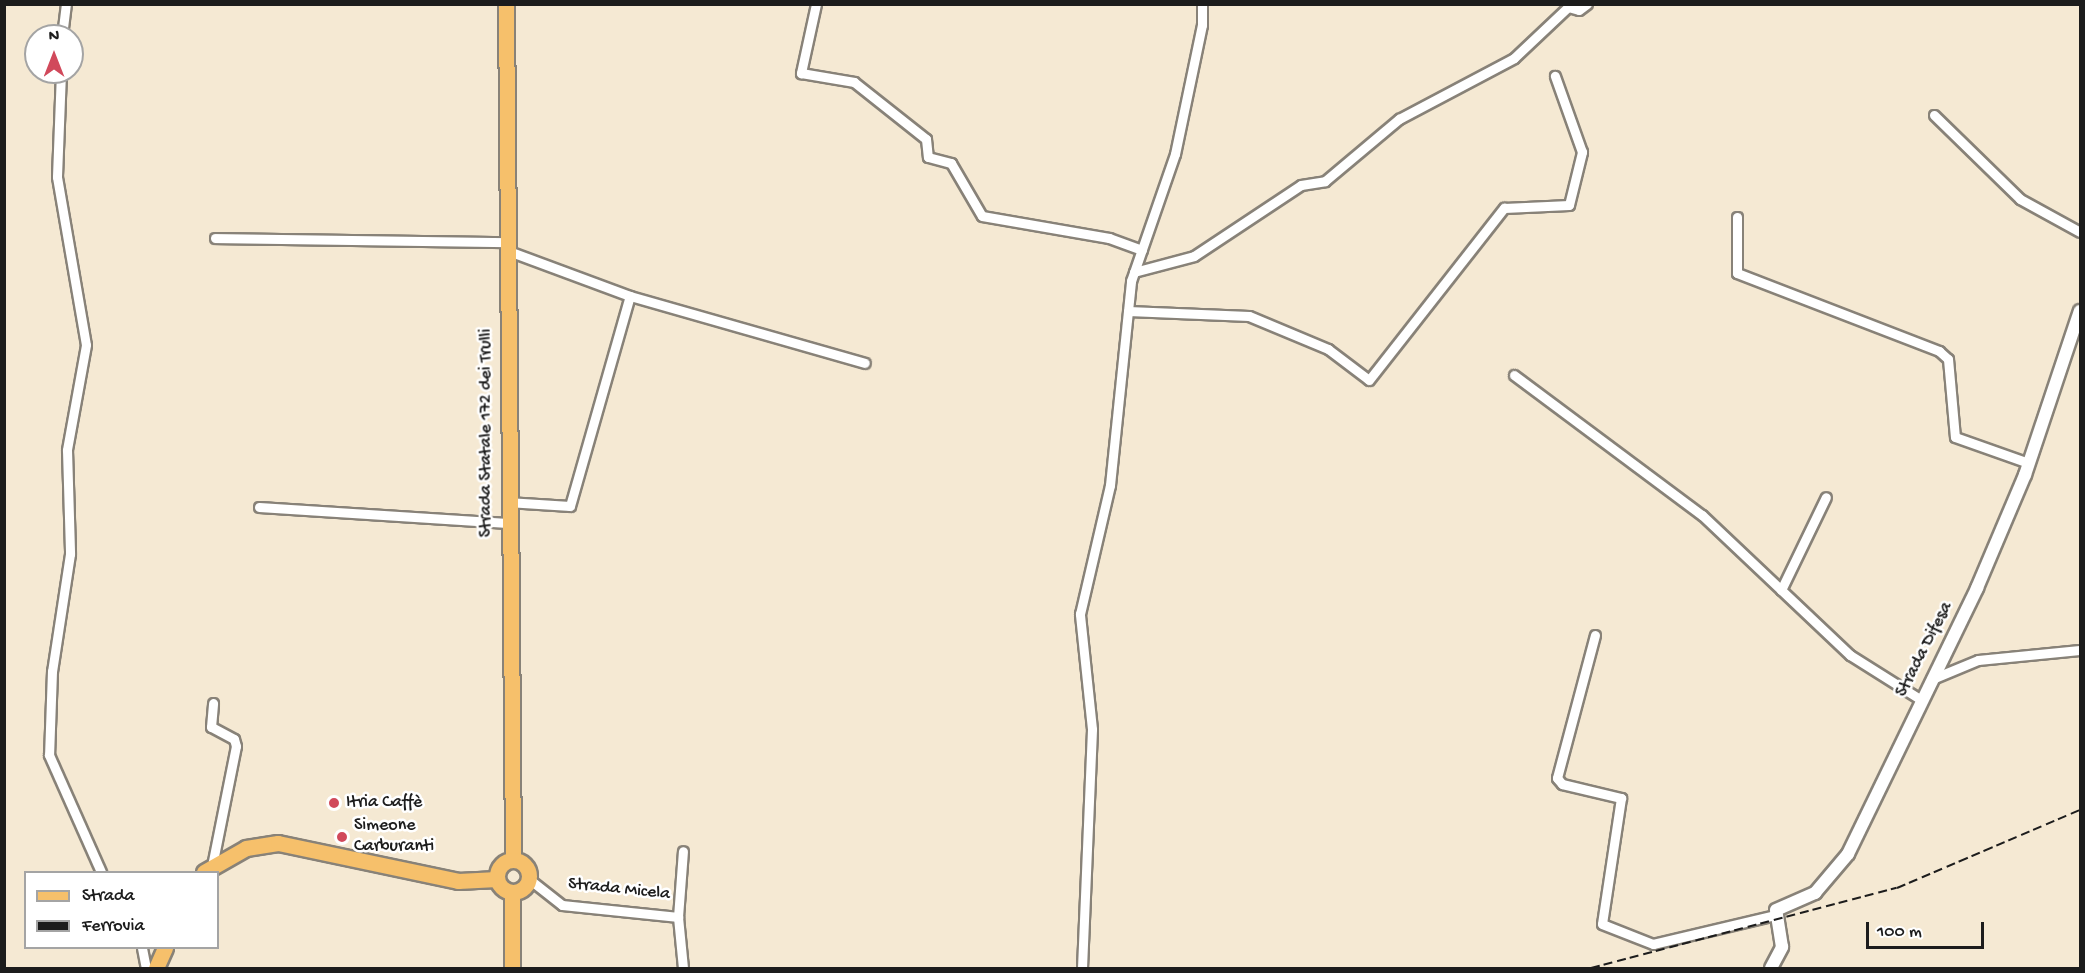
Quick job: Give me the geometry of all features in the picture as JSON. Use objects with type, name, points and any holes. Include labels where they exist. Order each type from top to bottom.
[{"type":"main road","name":"Strada Statale 172 dei Trulli","points":[[506,4],[507,523],[513,861]]},
{"type":"main road","points":[[208,869],[246,848],[278,843],[458,881],[497,879],[512,892],[512,969]]},
{"type":"main road","points":[[497,879],[501,866],[513,861],[523,864],[529,879],[512,892]]},
{"type":"main road","points":[[156,969],[165,949]]},
{"type":"street","points":[[64,24],[66,4]]},
{"type":"street","points":[[816,4],[801,73],[854,82],[926,139],[928,157],[951,164],[982,216],[1109,238],[1142,250]]},
{"type":"street","points":[[1082,969],[1092,729],[1080,614],[1110,485],[1134,272],[1175,154],[1202,4]]},
{"type":"street","points":[[1134,272],[1194,256],[1301,185],[1325,181],[1399,119],[1514,58],[1568,8],[1579,10],[1587,4]]},
{"type":"street","points":[[1128,311],[1249,316],[1328,349],[1369,380],[1504,208],[1569,205],[1582,152],[1555,76]]},
{"type":"street","points":[[61,84],[57,177],[86,345],[67,450],[70,554],[52,671],[49,755],[101,871]]},
{"type":"street","points":[[1934,115],[2020,199],[2080,232]]},
{"type":"street","points":[[1737,217],[1737,273],[1940,351],[1948,359],[1955,437],[2029,463]]},
{"type":"street","points":[[215,238],[506,246],[630,296],[865,363]]},
{"type":"street","points":[[507,502],[570,506],[630,296]]},
{"type":"street","name":"Strada Difesa","points":[[1775,915],[1777,908],[1815,893],[1848,854],[1942,653],[1977,588],[2029,463],[2080,311]]},
{"type":"street","points":[[1514,375],[1702,515],[1850,655],[1920,699]]},
{"type":"street","points":[[1781,590],[1826,497]]},
{"type":"street","points":[[259,507],[507,523]]},
{"type":"street","points":[[1595,635],[1557,778],[1562,784],[1621,798],[1602,924],[1653,945],[1775,915],[1782,947],[1771,969]]},
{"type":"street","points":[[1929,680],[1962,663],[2080,650]]},
{"type":"street","points":[[1942,653],[1962,663]]},
{"type":"street","points":[[208,869],[236,746],[234,739],[212,727],[213,703]]},
{"type":"street","name":"Strada Micela","points":[[683,851],[678,917],[683,969]]},
{"type":"street","name":"Strada Micela","points":[[529,879],[562,905],[678,917]]},
{"type":"street","points":[[142,949],[146,969]]},
{"type":"railway","points":[[1591,968],[1897,888],[2080,810]]},
{"type":"place","name":"Itria Caffè","points":[[334,803]]},
{"type":"place","name":"Simeone Carburanti","points":[[342,837]]}]
